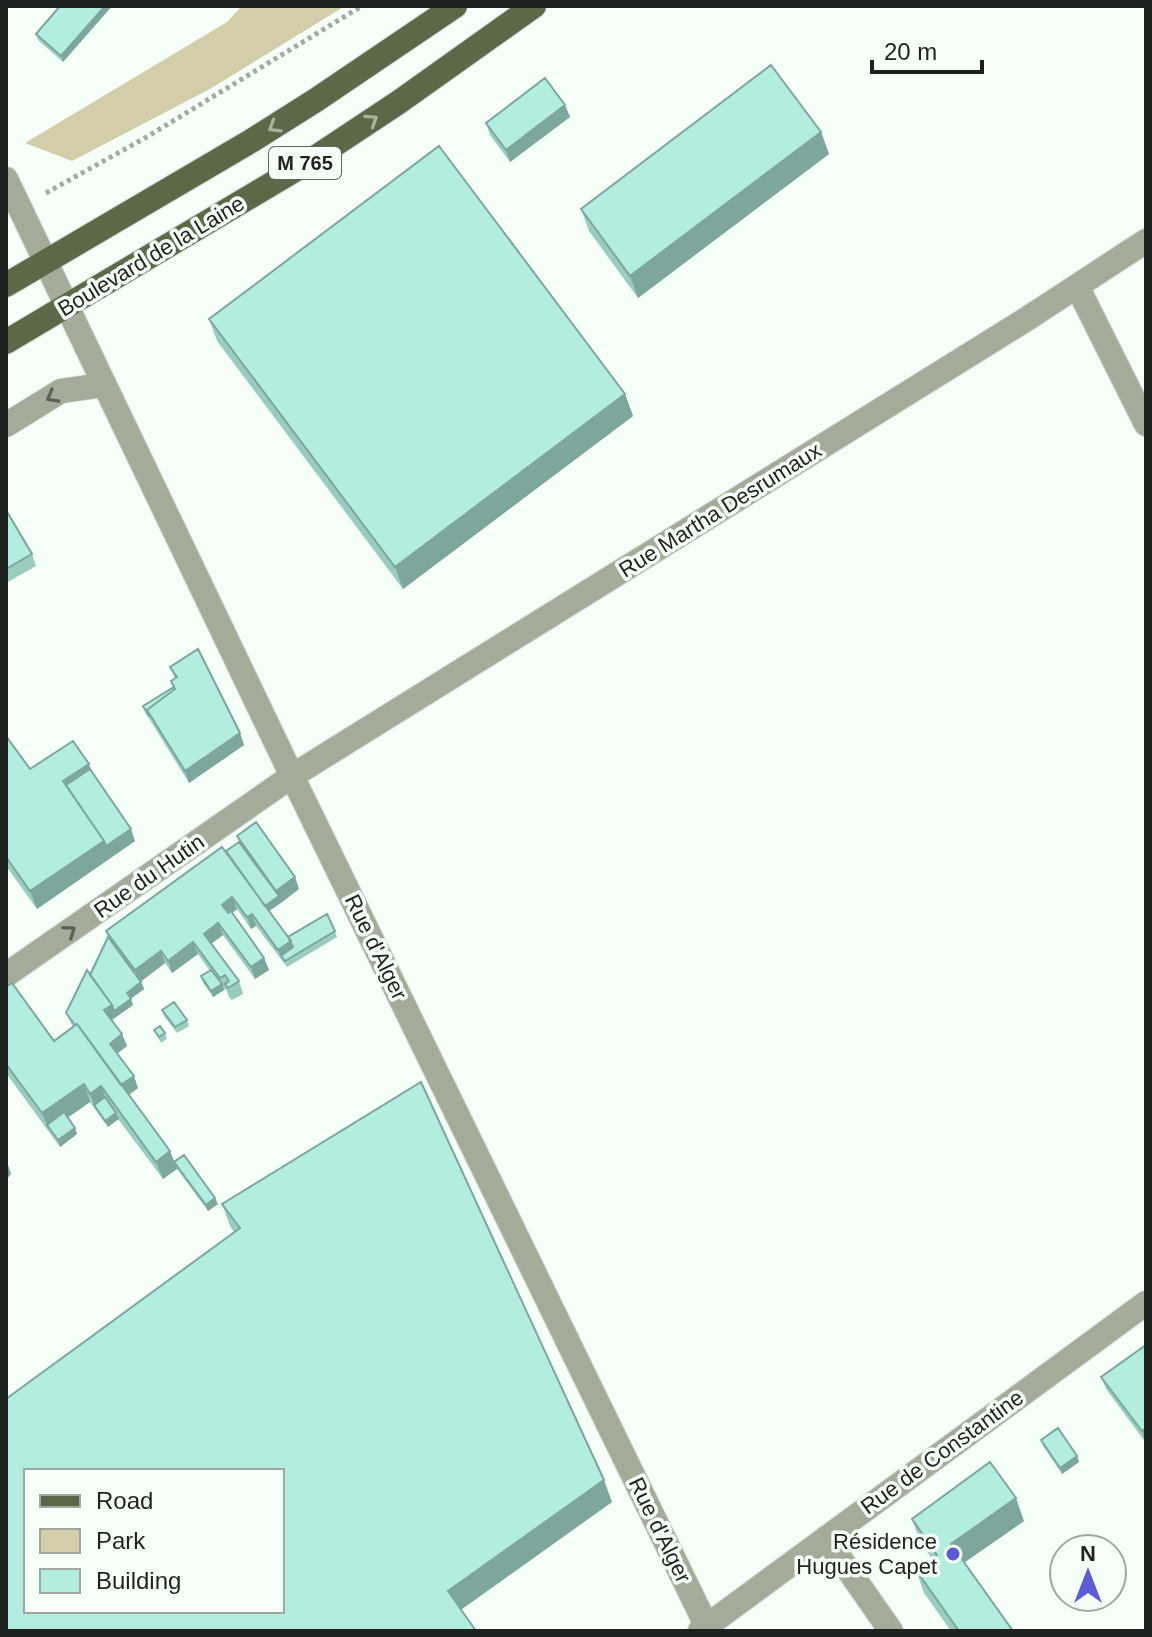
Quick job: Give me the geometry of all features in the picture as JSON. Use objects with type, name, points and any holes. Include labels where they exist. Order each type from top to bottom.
[{"type":"main road","name":"M 765","points":[[6,285],[251,141],[455,6]]},
{"type":"main road","name":"Boulevard de la Laine","points":[[6,342],[310,161],[534,6]]},
{"type":"street","name":"Rue d'Alger","points":[[6,179],[705,1629]]},
{"type":"street","name":"Rue Martha Desrumaux","points":[[292,776],[1022,322],[1146,241]]},
{"type":"street","points":[[1077,286],[1146,424]]},
{"type":"street","points":[[6,425],[61,391],[103,385]]},
{"type":"street","name":"Rue du Hutin","points":[[6,975],[292,776]]},
{"type":"street","name":"Rue de Constantine","points":[[705,1629],[1146,1303]]},
{"type":"street","points":[[826,1538],[891,1631]]},
{"type":"path","points":[[19,208],[145,138],[362,6]]},
{"type":"green space","points":[[242,6],[345,6],[210,89],[72,161],[25,143],[227,22]]},
{"type":"building","points":[[60,6],[105,6],[61,56],[36,34]]},
{"type":"building","points":[[771,65],[821,132],[630,276],[581,209]]},
{"type":"building","points":[[545,78],[565,105],[506,150],[486,123]]},
{"type":"building","points":[[439,146],[625,394],[395,567],[209,319]]},
{"type":"building","points":[[6,510],[32,554],[6,569]]},
{"type":"building","points":[[198,649],[240,733],[185,771],[147,710],[175,689],[171,681],[177,677],[170,667]]},
{"type":"building","points":[[174,687],[147,710],[149,716],[143,706]]},
{"type":"building","points":[[6,736],[30,769],[73,741],[89,764],[63,781],[104,841],[30,891],[6,857]]},
{"type":"building","points":[[90,769],[131,829],[106,846],[66,785]]},
{"type":"building","points":[[256,822],[295,877],[276,891],[237,836]]},
{"type":"building","points":[[239,842],[279,896],[265,906],[226,851]]},
{"type":"building","points":[[222,847],[291,941],[278,950],[252,914],[247,917],[232,897],[222,905],[228,913],[231,911],[264,958],[251,967],[218,923],[204,934],[239,981],[228,988],[225,984],[229,981],[225,975],[220,978],[193,942],[168,961],[161,951],[135,970],[106,931]]},
{"type":"building","points":[[327,914],[335,931],[285,961],[281,956],[293,947],[288,937]]},
{"type":"building","points":[[108,937],[141,982],[127,993],[131,999],[114,1011],[90,975]]},
{"type":"building","points":[[87,970],[112,1005],[104,1010],[122,1034],[110,1044],[134,1076],[121,1085],[66,1013]]},
{"type":"building","points":[[211,970],[222,984],[211,991],[201,976]]},
{"type":"building","points":[[12,983],[54,1041],[77,1024],[170,1151],[156,1162],[101,1086],[90,1094],[84,1084],[42,1113],[6,1064],[6,987]]},
{"type":"building","points":[[174,1002],[187,1020],[175,1027],[162,1010]]},
{"type":"building","points":[[160,1026],[165,1033],[159,1037],[154,1030]]},
{"type":"building","points":[[421,1082],[604,1480],[448,1591],[476,1631],[6,1631],[6,1399],[240,1228],[222,1204]]},
{"type":"building","points":[[105,1097],[116,1113],[105,1121],[94,1105]]},
{"type":"building","points":[[64,1112],[75,1128],[58,1140],[47,1125]]},
{"type":"building","points":[[184,1155],[215,1198],[206,1205],[174,1162]]},
{"type":"building","points":[[1146,1345],[1146,1428],[1142,1431],[1101,1377]]},
{"type":"building","points":[[1058,1428],[1077,1456],[1060,1468],[1041,1440]]},
{"type":"building","points":[[990,1462],[1016,1498],[951,1544],[1013,1631],[959,1631],[916,1570],[937,1555],[912,1519]]},
{"type":"place","name":"Résidence Hugues Capet","points":[[953,1554]]}]
